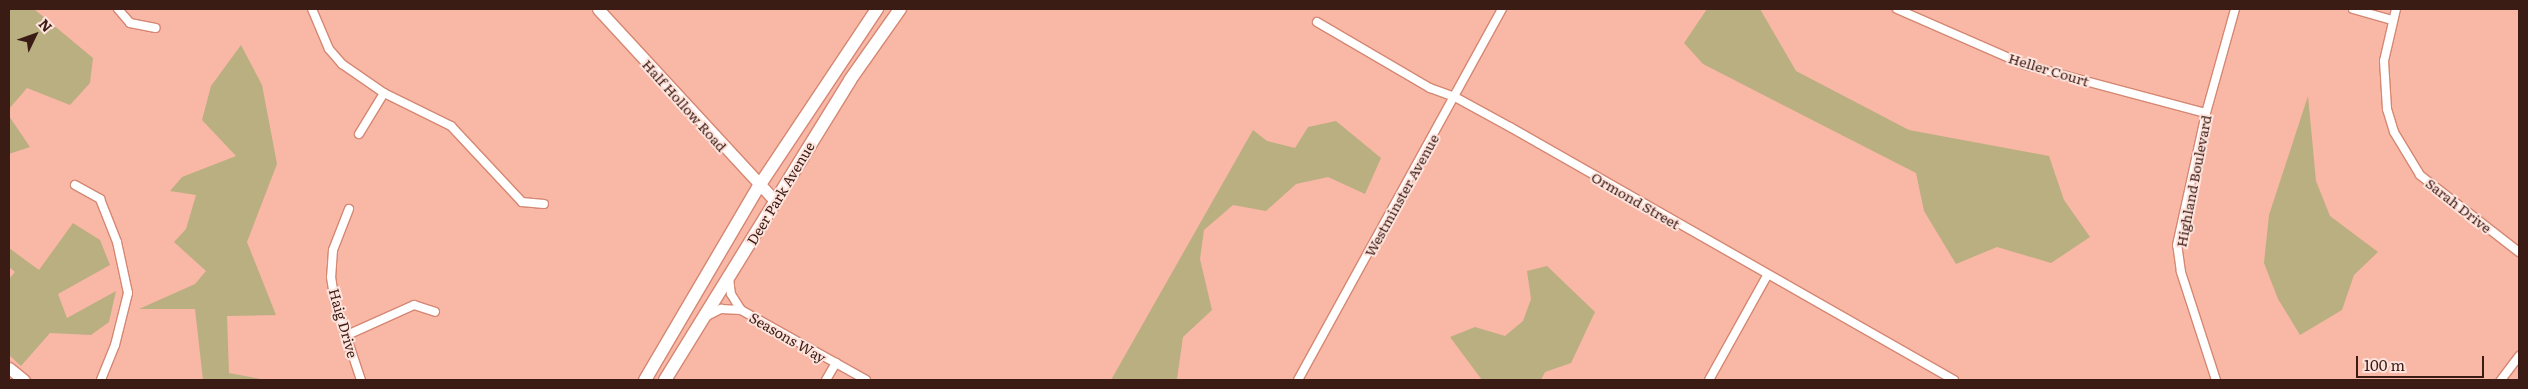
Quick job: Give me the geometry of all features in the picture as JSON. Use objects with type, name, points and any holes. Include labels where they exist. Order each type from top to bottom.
[{"type":"main road","name":"Deer Park Avenue","points":[[645,380],[759,186],[877,9]]},
{"type":"main road","name":"Deer Park Avenue","points":[[665,380],[774,200],[850,80],[900,9]]},
{"type":"street","points":[[118,9],[130,23],[156,28]]},
{"type":"street","points":[[312,9],[330,49],[342,64],[384,93],[451,126],[475,148],[522,202],[544,204]]},
{"type":"street","name":"Half Hollow Road","points":[[598,9],[759,186],[774,200]]},
{"type":"street","name":"Westminster Avenue","points":[[1298,380],[1502,9]]},
{"type":"street","name":"Heller Court","points":[[1897,9],[2026,65],[2206,113]]},
{"type":"street","name":"Highland Boulevard","points":[[2216,380],[2181,272],[2178,245],[2206,113],[2235,9]]},
{"type":"street","points":[[2353,9],[2392,20]]},
{"type":"street","name":"Sarah Drive","points":[[2396,9],[2385,52],[2384,81],[2394,132],[2406,156],[2420,175],[2438,191],[2519,252]]},
{"type":"street","name":"Ormond Street","points":[[1316,22],[1430,88],[1455,97],[1767,276],[1954,380]]},
{"type":"street","points":[[359,134],[384,93]]},
{"type":"street","points":[[75,185],[100,199],[117,242],[128,294],[115,345],[101,380]]},
{"type":"street","name":"Haig Drive","points":[[349,209],[333,250],[332,277],[345,336],[361,380]]},
{"type":"street","points":[[1709,380],[1767,276]]},
{"type":"street","points":[[729,277],[732,294],[741,310]]},
{"type":"street","points":[[345,336],[414,305],[435,312]]},
{"type":"street","points":[[703,319],[721,309],[741,310]]},
{"type":"street","name":"Seasons Way","points":[[741,310],[817,355],[836,363],[866,380]]},
{"type":"street","points":[[2501,380],[2519,356]]},
{"type":"street","name":"Seasons Way","points":[[826,380],[836,363]]},
{"type":"street","points":[[9,368],[24,380]]},
{"type":"shaded area","points":[[9,9],[34,9],[93,58],[90,83],[70,105],[27,88],[9,109]]},
{"type":"shaded area","points":[[1707,9],[1760,9],[1796,71],[1909,130],[2049,156],[2064,200],[2090,237],[2051,263],[1997,247],[1956,264],[1924,211],[1916,173],[1703,64],[1684,43]]},
{"type":"shaded area","points":[[241,45],[262,85],[277,164],[247,242],[276,315],[227,316],[229,373],[266,380],[203,380],[195,309],[139,309],[195,284],[206,271],[174,242],[186,229],[196,195],[170,191],[182,177],[236,156],[202,120],[211,86]]},
{"type":"shaded area","points":[[2308,96],[2316,181],[2330,216],[2378,252],[2354,275],[2342,310],[2300,335],[2278,299],[2264,263],[2269,215]]},
{"type":"shaded area","points":[[9,116],[30,147],[9,154]]},
{"type":"shaded area","points":[[1336,121],[1381,158],[1365,194],[1328,177],[1296,184],[1266,211],[1233,205],[1204,230],[1200,259],[1212,310],[1183,337],[1177,379],[1111,380],[1253,130],[1267,141],[1295,148],[1308,127]]},
{"type":"shaded area","points":[[73,223],[100,240],[110,265],[58,294],[67,318],[116,291],[109,322],[91,335],[50,333],[21,366],[9,355],[9,279],[15,272],[9,267],[9,248],[39,270]]},
{"type":"shaded area","points":[[1547,266],[1595,312],[1571,363],[1545,372],[1541,380],[1482,380],[1450,337],[1475,327],[1505,336],[1523,321],[1531,299],[1527,271]]}]
